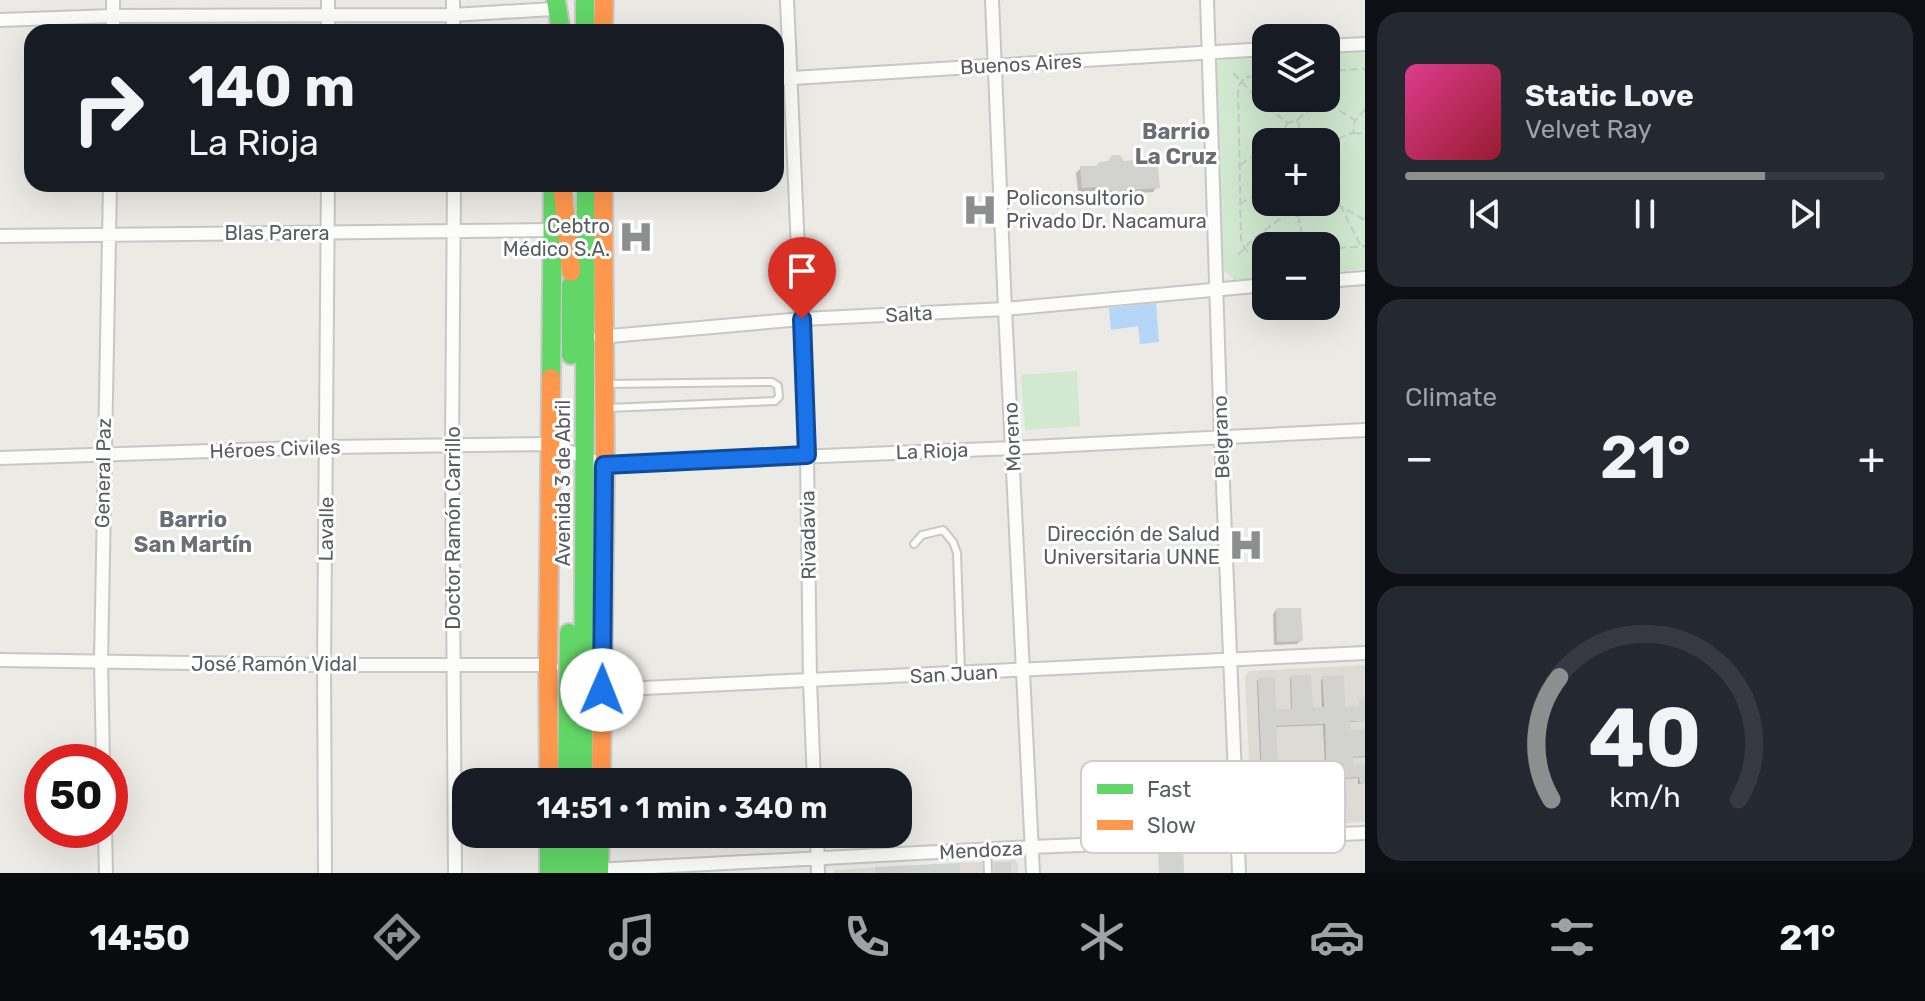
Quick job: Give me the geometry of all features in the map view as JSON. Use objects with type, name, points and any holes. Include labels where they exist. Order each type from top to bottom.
[{"type":"main road","points":[[570,0],[570,24]]},
{"type":"main road","points":[[585,0],[585,24]]},
{"type":"main road","points":[[603,24],[604,0]]},
{"type":"main road","points":[[554,3],[554,24]]},
{"type":"main road","points":[[554,3],[559,24]]},
{"type":"main road","name":"Avenida 3 de Abril","points":[[549,768],[553,192]]},
{"type":"main road","points":[[564,192],[579,271]]},
{"type":"main road","name":"Avenida 3 de Abril","points":[[572,192],[579,271]]},
{"type":"main road","name":"Avenida 3 de Abril","points":[[582,768],[576,676],[579,271],[585,192]]},
{"type":"main road","points":[[579,271],[591,192]]},
{"type":"main road","name":"Avenida 3 de Abril","points":[[601,768],[605,408],[603,192]]},
{"type":"main road","name":"Avenida 3 de Abril","points":[[568,768],[576,676]]},
{"type":"main road","points":[[558,848],[574,872]]},
{"type":"main road","points":[[570,848],[574,872]]},
{"type":"main road","points":[[574,872],[579,848]]},
{"type":"main road","points":[[574,872],[590,848]]},
{"type":"street","points":[[113,0],[113,24]]},
{"type":"street","points":[[328,0],[328,24]]},
{"type":"street","points":[[453,0],[453,24]]},
{"type":"street","name":"Rivadavia","points":[[787,0],[807,455],[813,768]]},
{"type":"street","name":"Moreno","points":[[992,0],[1033,873]]},
{"type":"street","name":"Belgrano","points":[[1207,0],[1235,761]]},
{"type":"street","points":[[0,20],[113,16],[453,15],[554,3]]},
{"type":"street","points":[[1340,45],[1365,44]]},
{"type":"street","name":"Buenos Aires","points":[[784,78],[1252,50]]},
{"type":"street","name":"General Paz","points":[[103,744],[101,662],[110,192]]},
{"type":"street","name":"Lavalle","points":[[325,873],[328,192]]},
{"type":"street","name":"Doctor Ramón Carrillo","points":[[454,192],[455,873]]},
{"type":"street","name":"Blas Parera","points":[[0,236],[553,230]]},
{"type":"street","points":[[1340,280],[1365,278]]},
{"type":"street","name":"Salta","points":[[552,338],[604,337],[802,319],[1005,309],[1252,286]]},
{"type":"street","name":"La Rioja","points":[[550,444],[604,465],[1365,430]]},
{"type":"street","name":"Héroes Civiles","points":[[0,458],[327,447],[550,444]]},
{"type":"street","name":"San Juan","points":[[602,690],[1365,653]]},
{"type":"street","name":"José Ramón Vidal","points":[[0,660],[548,665]]},
{"type":"street","points":[[548,665],[602,690]]},
{"type":"street","name":"Mendoza","points":[[1345,834],[1365,833]]},
{"type":"street","name":"Mendoza","points":[[539,873],[1081,845]]},
{"type":"street","points":[[105,848],[106,873]]},
{"type":"street","points":[[818,848],[818,873]]},
{"type":"street","name":"Belgrano","points":[[1238,853],[1239,873]]},
{"type":"lane","points":[[605,384],[772,382],[778,386],[779,397],[775,401],[605,408]]},
{"type":"lane","points":[[914,544],[922,535],[943,530],[957,553],[961,674]]},
{"type":"lane","points":[[987,849],[988,873]]},
{"type":"path","points":[[1340,70],[1365,69]]},
{"type":"path","points":[[1233,73],[1266,107],[1288,123]]},
{"type":"path","points":[[1252,77],[1245,77],[1238,87],[1241,239],[1244,249],[1252,255]]},
{"type":"path","points":[[1353,133],[1355,121],[1365,109]]},
{"type":"path","points":[[1340,110],[1355,121]]},
{"type":"path","points":[[1240,165],[1256,154],[1264,141],[1279,135],[1288,123],[1307,112]]},
{"type":"path","points":[[1297,120],[1300,128]]},
{"type":"path","points":[[1340,138],[1346,134],[1365,134]]},
{"type":"path","points":[[1240,204],[1252,197]]},
{"type":"path","points":[[1340,205],[1365,220]]},
{"type":"path","points":[[1340,205],[1363,246],[1340,248]]},
{"type":"path","points":[[1238,255],[1284,216]]},
{"type":"path","points":[[1298,217],[1300,232]]},
{"type":"shaded area","points":[[1365,665],[1365,822],[1345,823],[1345,761],[1249,761],[1245,677],[1249,671]]},
{"type":"shaded area","points":[[1015,860],[1018,873],[833,873],[835,870]]},
{"type":"green space","points":[[1365,47],[1365,272],[1363,269],[1340,271],[1340,232],[1252,232],[1252,279],[1235,281],[1219,265],[1212,68],[1224,54],[1252,53],[1252,112],[1340,112],[1340,48]]},
{"type":"green space","points":[[1077,371],[1080,426],[1025,430],[1021,375]]},
{"type":"water","points":[[1156,303],[1159,342],[1140,344],[1138,326],[1111,330],[1109,308]]},
{"type":"building","points":[[1112,155],[1120,155],[1124,161],[1157,158],[1160,188],[1125,190],[1123,194],[1114,195],[1111,190],[1101,191],[1098,187],[1082,188],[1080,166],[1096,166],[1108,161]]},
{"type":"building","points":[[1276,608],[1301,608],[1303,641],[1277,642]]},
{"type":"building","points":[[1291,675],[1311,675],[1313,707],[1324,707],[1322,676],[1344,675],[1345,707],[1359,706],[1359,701],[1365,696],[1365,721],[1350,721],[1351,730],[1365,729],[1365,756],[1353,757],[1354,764],[1365,763],[1365,783],[1360,783],[1359,777],[1346,778],[1347,808],[1345,761],[1326,761],[1325,724],[1276,726],[1278,761],[1261,761],[1258,678],[1275,677],[1276,709],[1292,709]]},
{"type":"building","points":[[1158,853],[1183,853],[1184,873],[1159,873]]},
{"type":"building","points":[[1011,862],[1011,873],[994,873],[994,863]]},
{"type":"building","points":[[960,863],[960,873],[875,873],[875,867]]},
{"type":"traffic: fast","points":[[556,0],[560,24]]},
{"type":"traffic: fast","points":[[585,0],[585,24]]},
{"type":"traffic: fast","points":[[551,378],[553,192]]},
{"type":"traffic: fast","points":[[583,768],[586,192]]},
{"type":"traffic: fast","points":[[571,285],[571,355]]},
{"type":"traffic: fast","points":[[567,768],[569,633]]},
{"type":"traffic: fast","points":[[549,848],[549,873]]},
{"type":"traffic: fast","points":[[567,848],[567,873]]},
{"type":"traffic: fast","points":[[582,848],[582,873]]},
{"type":"traffic: fast","points":[[599,873],[600,848]]},
{"type":"traffic: slow","points":[[603,24],[604,0]]},
{"type":"traffic: slow","points":[[563,192],[571,272]]},
{"type":"traffic: slow","points":[[601,768],[605,474],[603,192]]},
{"type":"traffic: slow","points":[[549,768],[551,378]]},
{"type":"place","name":"Policonsultorio Privado Dr. Nacamura","points":[[980,210]]},
{"type":"place","name":"Cebtro Médico S.A.","points":[[636,237]]},
{"type":"place","name":"Dirección de Salud Universitaria UNNE","points":[[1246,545]]},
{"type":"district","name":"Barrio La Cruz","points":[[1176,144]]},
{"type":"district","name":"Barrio San Martín","points":[[193,532]]},
{"type":"route","points":[[602,690],[604,465],[807,455],[802,319]]}]
